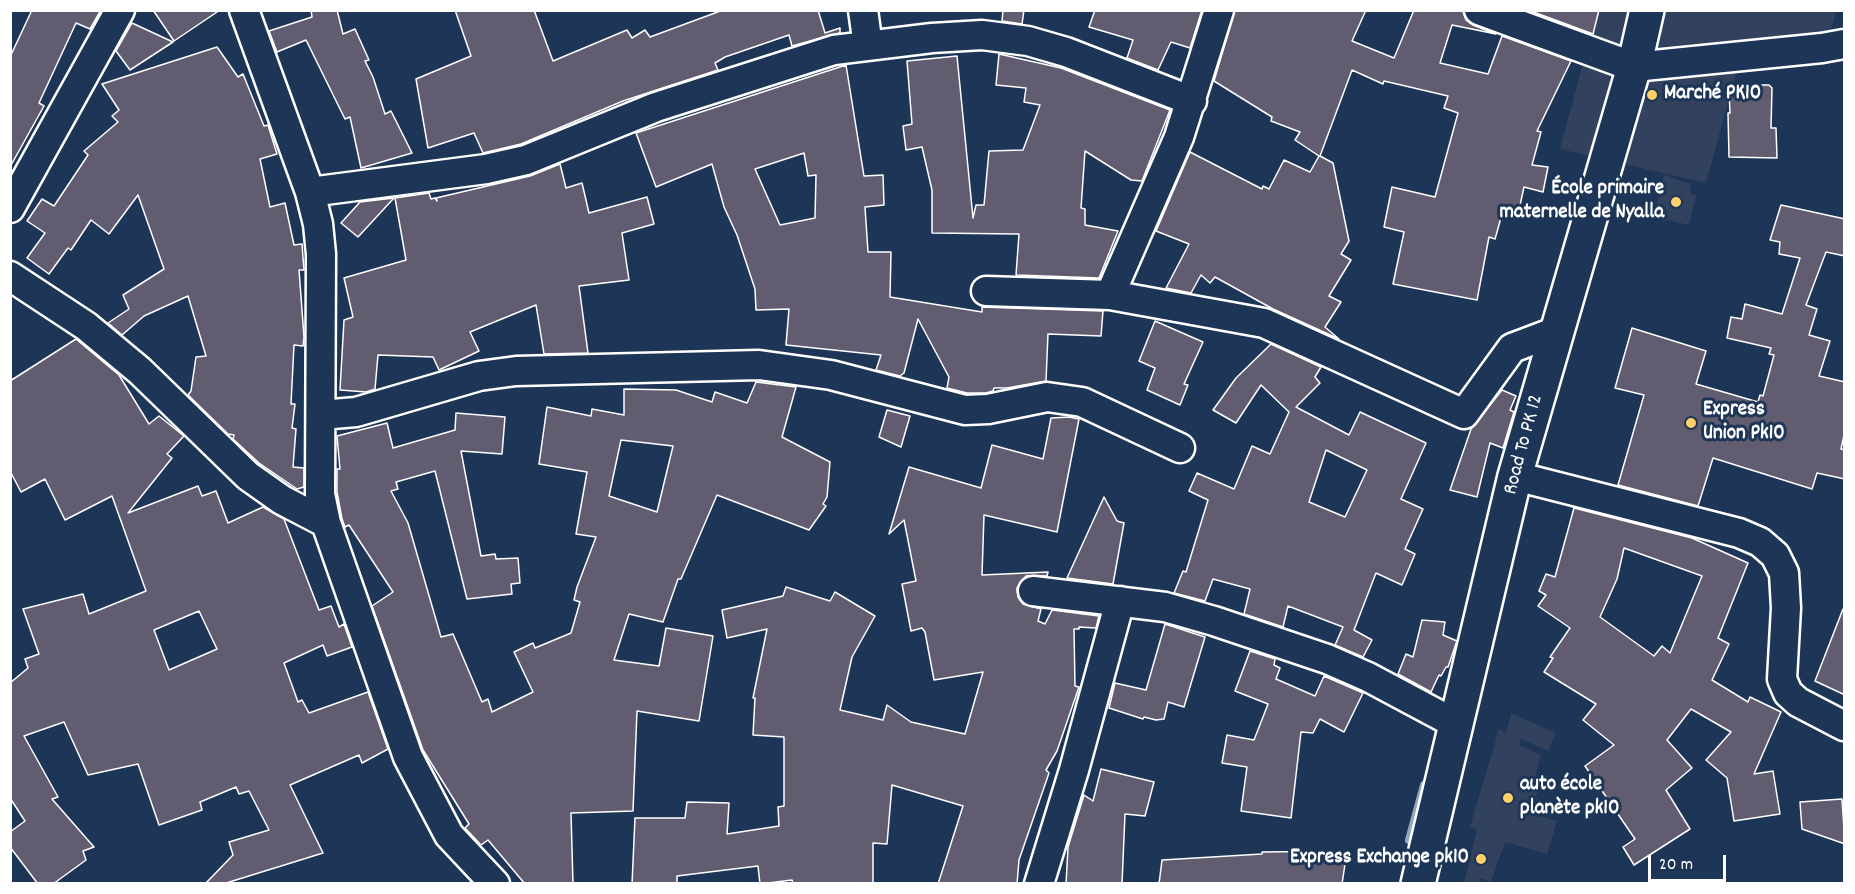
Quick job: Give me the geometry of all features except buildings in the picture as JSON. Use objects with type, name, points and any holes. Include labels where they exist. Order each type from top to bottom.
[{"type":"main road","name":"Road To PK 12","points":[[1418,884],[1515,476],[1634,67],[1647,10]]},
{"type":"street","points":[[10,208],[120,10]]},
{"type":"street","points":[[244,10],[310,192],[321,254],[320,494],[326,523],[408,757],[449,836],[495,884]]},
{"type":"street","points":[[863,10],[868,46]]},
{"type":"street","points":[[1110,295],[1192,102],[1219,10]]},
{"type":"street","points":[[1479,10],[1634,67],[1845,44]]},
{"type":"street","points":[[310,192],[486,169],[526,160],[656,107],[834,50],[868,46],[982,35],[1028,41],[1066,51],[1192,102]]},
{"type":"street","points":[[10,276],[86,326],[140,371],[248,476],[282,501],[326,523]]},
{"type":"street","points":[[986,291],[1110,295],[1264,323],[1464,414],[1512,348],[1557,331]]},
{"type":"street","points":[[321,415],[356,412],[479,376],[516,371],[759,365],[831,375],[965,410],[988,409],[1047,397],[1082,402],[1180,448]]},
{"type":"street","points":[[1515,476],[1739,533],[1760,542],[1775,555],[1784,573],[1786,608],[1782,679],[1788,693],[1798,702],[1845,726]]},
{"type":"street","points":[[1033,591],[1165,607],[1214,621],[1327,659],[1368,677],[1456,724]]},
{"type":"street","points":[[1039,884],[1080,750],[1120,601]]},
{"type":"shaded area","name":"Marché PK10","points":[[1597,11],[1836,11],[1831,32],[1745,41],[1706,183],[1560,149]]},
{"type":"shaded area","name":"École primaire maternelle de Nyalla","points":[[1664,175],[1691,184],[1690,193],[1696,195],[1689,225],[1667,220],[1665,222],[1654,217]]},
{"type":"shaded area","name":"auto école planète pk10","points":[[1511,713],[1556,733],[1548,751],[1521,739],[1519,745],[1541,755],[1535,778],[1543,783],[1535,797],[1539,799],[1533,814],[1557,821],[1547,854],[1505,842],[1491,882],[1481,878],[1479,883],[1464,883],[1477,830],[1470,827],[1499,729],[1506,733]]},
{"type":"waterway","points":[[1409,840],[1424,785]]},
{"type":"place","name":"Marché PK10","points":[[1652,95]]},
{"type":"place","name":"École primaire maternelle de Nyalla","points":[[1676,202]]},
{"type":"place","name":"Express Union Pk10","points":[[1691,423]]},
{"type":"place","name":"auto école planète pk10","points":[[1508,798]]},
{"type":"place","name":"Express Exchange pk10","points":[[1481,859]]}]
